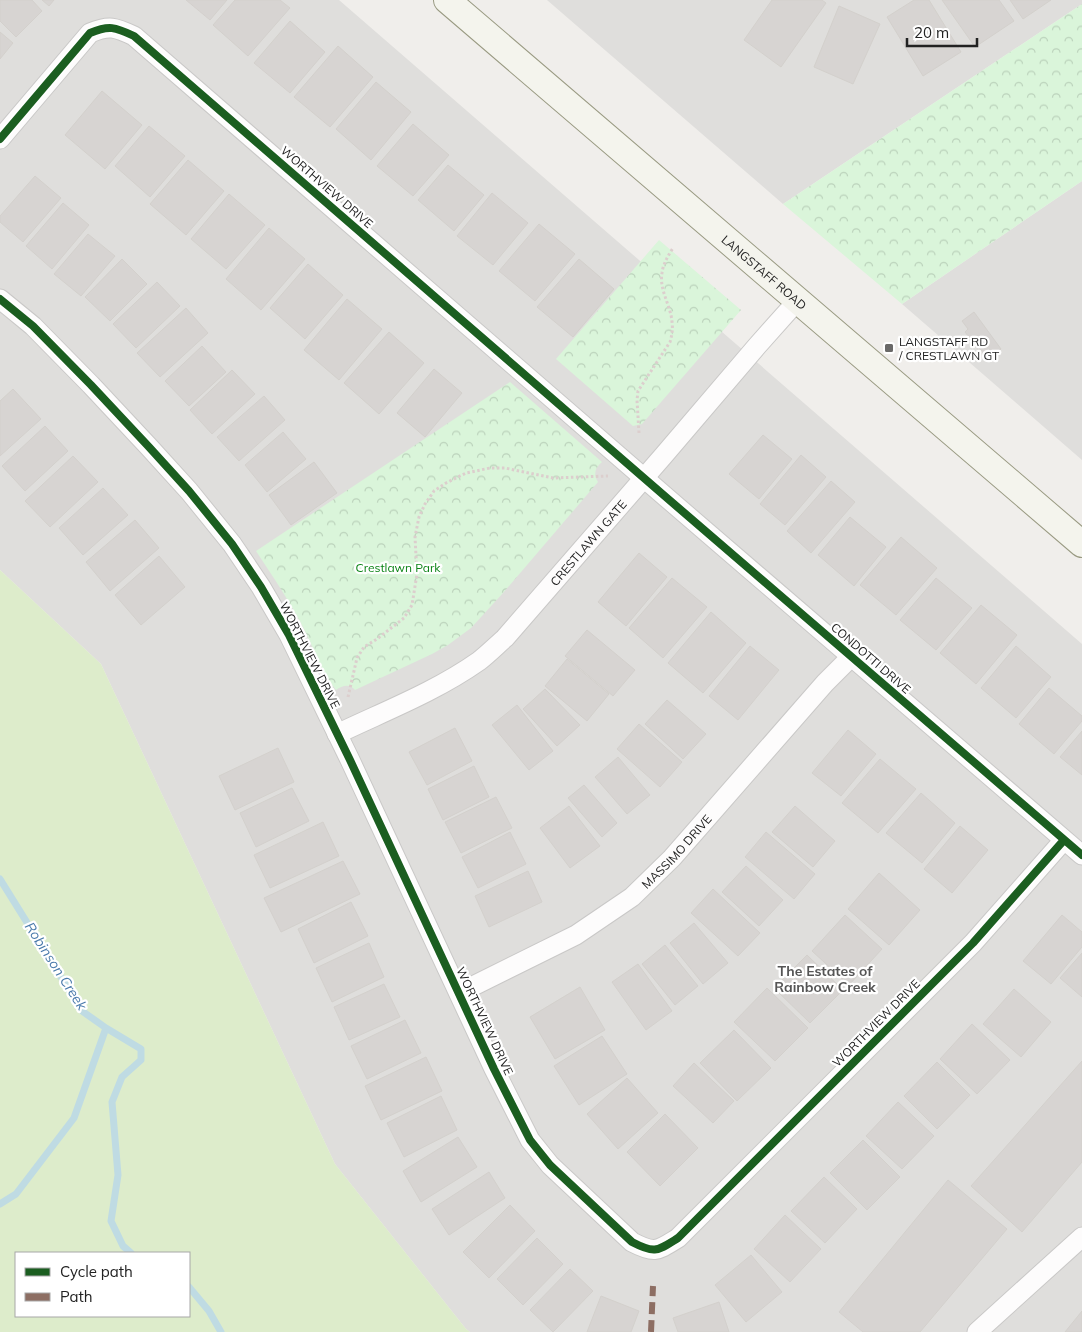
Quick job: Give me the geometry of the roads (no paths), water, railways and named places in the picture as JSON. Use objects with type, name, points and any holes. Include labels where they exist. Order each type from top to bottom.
[{"type":"street","name":"LANGSTAFF ROAD","points":[[447,0],[1082,544]]},
{"type":"street","name":"WORTHVIEW DRIVE","points":[[0,138],[90,33],[104,27],[120,29],[134,36],[644,478]]},
{"type":"street","name":"WORTHVIEW DRIVE","points":[[0,299],[33,326],[91,385],[190,492],[232,544],[261,586],[290,635],[498,1077],[530,1140],[550,1165],[632,1242],[646,1249],[659,1250],[678,1238],[973,943],[1064,840]]},
{"type":"street","name":"CRESTLAWN GATE","points":[[337,734],[453,678],[480,660],[505,638],[798,300]]},
{"type":"street","name":"CONDOTTI DRIVE","points":[[644,478],[1082,855]]},
{"type":"street","name":"MASSIMO DRIVE","points":[[459,993],[576,936],[632,897],[672,858],[825,683],[852,656]]},
{"type":"street","points":[[977,1332],[1082,1237]]},
{"type":"waterway","name":"Robinson Creek","points":[[0,879],[82,1011],[141,1049],[141,1060],[122,1077],[112,1102],[118,1175],[111,1221],[123,1246],[130,1252]]},
{"type":"waterway","points":[[0,1204],[16,1194],[74,1118],[106,1028]]},
{"type":"waterway","name":"Robinson Creek","points":[[190,1288],[209,1311],[221,1332]]},
{"type":"place","name":"LANGSTAFF RD / CRESTLAWN GT","points":[[889,348]]},
{"type":"district","name":"The Estates of Rainbow Creek","points":[[825,980]]},
{"type":"park label","name":"Crestlawn Park","points":[[398,567]]}]
